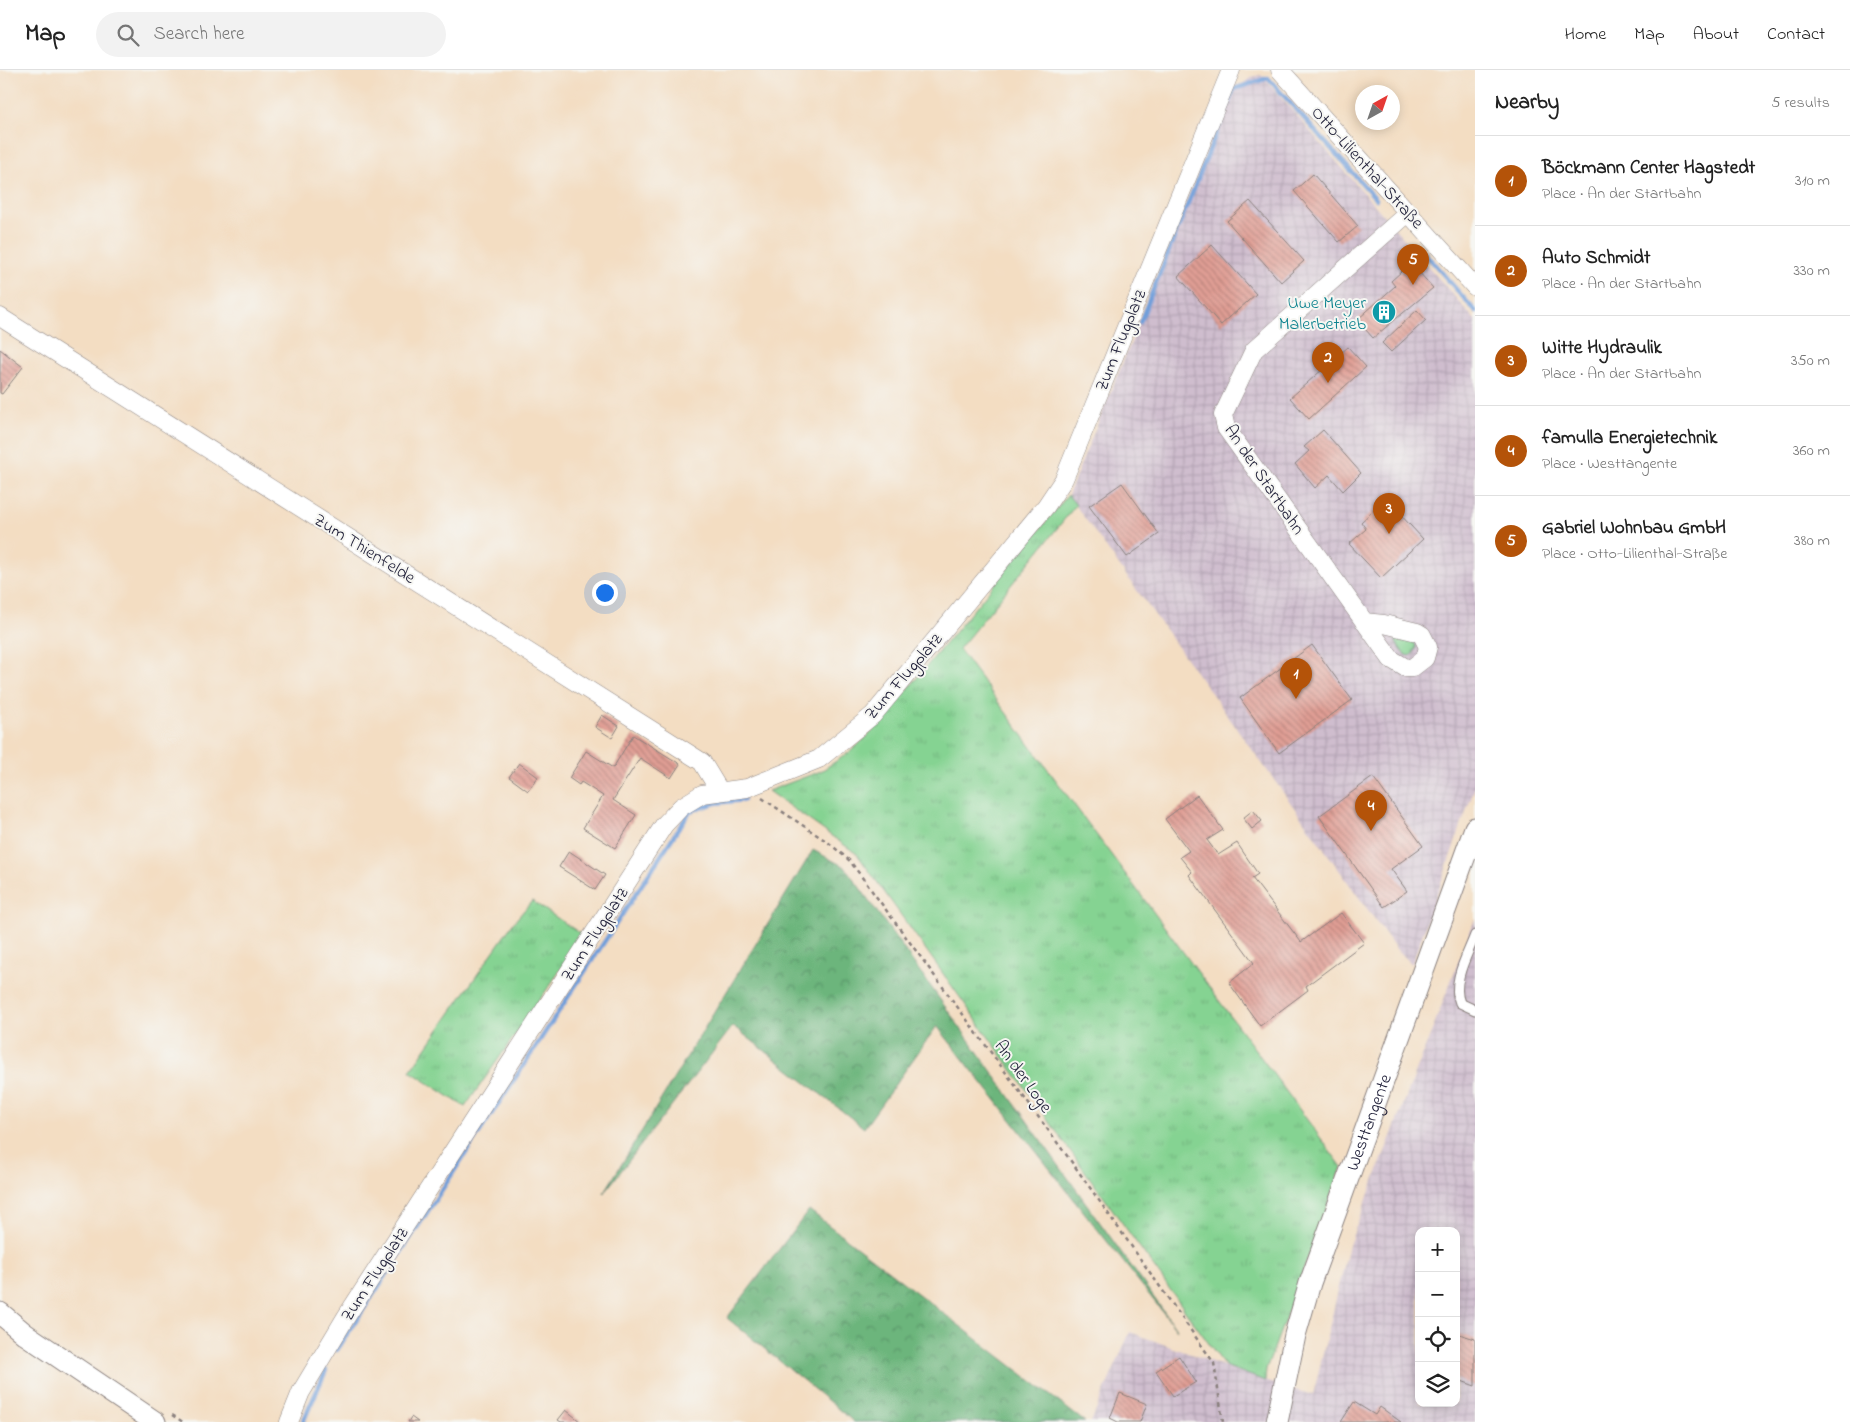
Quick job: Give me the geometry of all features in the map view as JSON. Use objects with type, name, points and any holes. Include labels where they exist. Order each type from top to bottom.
[{"type":"street","name":"Zum Flugplatz","points":[[289,1422],[301,1392],[346,1317],[664,825],[681,807],[702,794],[719,790],[747,788],[819,759],[873,715],[1046,506],[1064,479],[1230,70]]},
{"type":"street","name":"Otto-Lilienthal-Straße","points":[[1280,70],[1475,287]]},
{"type":"street","name":"An der Startbahn","points":[[1364,622],[1226,428],[1223,415],[1254,350],[1408,213]]},
{"type":"street","name":"Zum Thienfelde","points":[[0,317],[702,762],[719,790]]},
{"type":"street","name":"Westtangente","points":[[1277,1422],[1295,1334],[1310,1283],[1475,828]]},
{"type":"street","points":[[0,1313],[25,1334],[155,1422]]},
{"type":"lane","points":[[1475,935],[1460,974],[1456,996],[1460,1003],[1475,1010]]},
{"type":"path","name":"An der Loge","points":[[747,788],[829,843],[850,861],[1076,1168],[1214,1363],[1223,1422]]},
{"type":"shaded area","points":[[1261,75],[1475,320],[1475,787],[1412,964],[1397,950],[1068,495],[1235,91],[1251,77]]},
{"type":"shaded area","points":[[1475,919],[1475,1422],[1091,1422],[1130,1332],[1265,1381],[1313,1395],[1349,1245]]},
{"type":"green space","points":[[1068,495],[1076,505],[959,649],[1342,1167],[1266,1370],[1265,1381],[1225,1366],[857,854],[768,791],[821,771],[850,752],[874,730]]},
{"type":"green space","points":[[1398,638],[1414,642],[1416,647],[1413,654],[1409,656],[1404,654],[1396,642]]},
{"type":"green space","points":[[813,850],[845,867],[1177,1330],[937,1026],[864,1128],[733,1026],[604,1193]]},
{"type":"green space","points":[[532,901],[584,936],[465,1107],[410,1071],[514,922]]},
{"type":"green space","points":[[809,1210],[1085,1422],[854,1422],[727,1318]]},
{"type":"building","points":[[1313,174],[1358,226],[1339,242],[1294,191]]},
{"type":"building","points":[[1250,201],[1304,261],[1281,282],[1227,221]]},
{"type":"building","points":[[1212,245],[1256,294],[1221,325],[1178,276]]},
{"type":"building","points":[[1411,263],[1433,288],[1373,338],[1357,320],[1395,286],[1391,281]]},
{"type":"building","points":[[1417,310],[1426,320],[1391,352],[1382,343]]},
{"type":"building","points":[[1348,347],[1366,367],[1309,419],[1290,398]]},
{"type":"building","points":[[0,349],[23,367],[2,394],[0,393]]},
{"type":"building","points":[[1323,430],[1361,473],[1343,491],[1329,475],[1315,488],[1295,464],[1309,451],[1304,447]]},
{"type":"building","points":[[1122,483],[1159,534],[1127,557],[1089,506]]},
{"type":"building","points":[[1386,499],[1423,539],[1381,578],[1349,544],[1366,529],[1361,522]]},
{"type":"building","points":[[1312,645],[1352,700],[1279,753],[1240,698]]},
{"type":"building","points":[[602,715],[619,726],[612,738],[595,727]]},
{"type":"building","points":[[633,735],[680,764],[671,778],[640,758],[613,800],[636,815],[615,848],[583,828],[603,796],[581,782],[579,785],[569,778],[586,751],[613,768]]},
{"type":"building","points":[[519,763],[538,777],[528,791],[509,777]]},
{"type":"building","points":[[1373,777],[1423,846],[1391,869],[1407,891],[1384,907],[1319,816]]},
{"type":"building","points":[[1197,795],[1223,830],[1207,840],[1218,855],[1237,843],[1258,874],[1252,878],[1301,942],[1341,913],[1364,943],[1306,986],[1308,990],[1260,1026],[1229,983],[1254,963],[1189,875],[1192,872],[1180,857],[1189,851],[1165,819]]},
{"type":"building","points":[[1253,810],[1262,821],[1252,829],[1243,818]]},
{"type":"building","points":[[569,851],[605,875],[595,890],[559,867]]},
{"type":"building","points":[[1460,1334],[1475,1339],[1475,1386],[1460,1380]]},
{"type":"building","points":[[1179,1356],[1196,1382],[1173,1396],[1156,1371]]},
{"type":"building","points":[[1120,1393],[1147,1404],[1140,1422],[1118,1422],[1110,1418]]},
{"type":"building","points":[[1354,1402],[1375,1415],[1380,1407],[1401,1422],[1341,1422]]},
{"type":"building","points":[[566,1410],[581,1422],[561,1422],[558,1420]]},
{"type":"building","points":[[411,1417],[418,1422],[408,1422]]},
{"type":"waterway","points":[[1140,322],[1234,89],[1268,78],[1376,199]]},
{"type":"waterway","points":[[1423,251],[1475,311]]},
{"type":"waterway","points":[[337,1350],[690,811],[715,803],[744,800]]},
{"type":"waterway","points":[[303,1422],[326,1370]]},
{"type":"place","name":"Gabriel Wohnbau GmbH","points":[[1413,285]]},
{"type":"place","name":"Uwe Meyer Malerbetrieb","points":[[1384,312]]},
{"type":"place","name":"Auto Schmidt","points":[[1328,383]]},
{"type":"place","name":"Witte Hydraulik","points":[[1389,534]]},
{"type":"place","name":"Böckmann Center Hagstedt","points":[[1296,699]]},
{"type":"place","name":"famulla Energietechnik","points":[[1371,831]]}]
